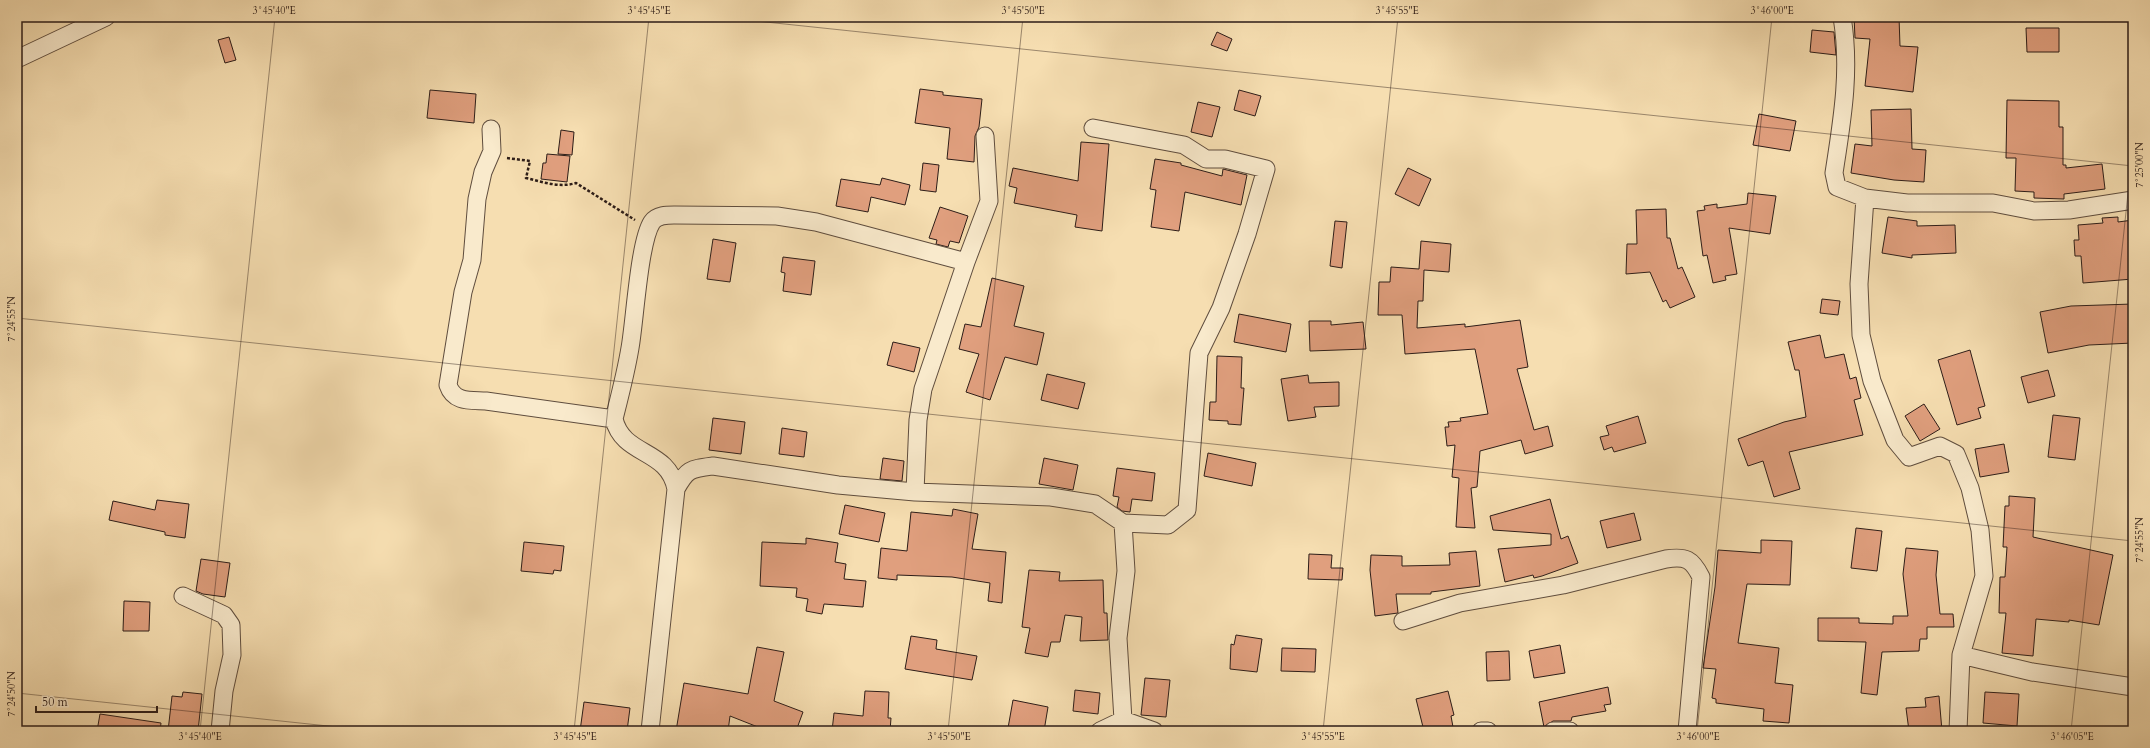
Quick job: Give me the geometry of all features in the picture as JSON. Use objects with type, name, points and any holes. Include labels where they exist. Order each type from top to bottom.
[{"type":"street","points":[[17,59],[106,17]]},
{"type":"street","points":[[1842,17],[1846,52],[1846,90],[1834,181],[1837,187],[1864,198],[1907,203],[1993,203],[2034,211],[2069,210],[2133,200]]},
{"type":"street","points":[[676,489],[685,474],[693,468],[713,466],[838,485],[915,492],[1051,497],[1095,504],[1123,523],[1168,525],[1187,510],[1199,353],[1221,308],[1247,234],[1266,169],[1225,160],[1206,159],[1184,146],[1093,128]]},
{"type":"street","points":[[491,129],[492,151],[484,172],[477,200],[472,260],[463,292],[448,386],[451,393],[456,398],[465,400],[486,401],[614,419]]},
{"type":"street","points":[[915,492],[918,420],[923,389],[966,262],[989,201],[985,136]]},
{"type":"street","points":[[1864,198],[1859,284],[1861,328],[1872,381],[1895,440],[1909,457],[1940,446],[1956,454],[1970,488],[1980,530],[1984,576],[1962,656],[1958,731]]},
{"type":"street","points":[[650,731],[676,489],[670,471],[663,462],[648,453],[632,447],[617,430],[614,419],[630,347],[648,229],[653,220],[662,216],[777,216],[816,222],[966,262]]},
{"type":"street","points":[[1123,523],[1126,571],[1118,638],[1123,720]]},
{"type":"street","points":[[1403,621],[1460,603],[1563,585],[1666,558],[1681,557],[1694,564],[1701,577],[1687,731]]},
{"type":"street","points":[[183,596],[224,616],[231,625],[232,655],[224,691],[220,731]]},
{"type":"street","points":[[1962,656],[2032,672],[2133,687]]},
{"type":"street","points":[[1100,731],[1123,720],[1154,731]]},
{"type":"street","points":[[1481,731],[1488,731]]},
{"type":"street","points":[[1553,731],[1570,731]]},
{"type":"path","points":[[492,151],[507,158],[530,161],[526,178],[553,185],[567,185],[576,183],[648,229]]},
{"type":"building","points":[[1854,17],[1899,17],[1900,46],[1918,47],[1913,92],[1865,86],[1870,39],[1855,38]]},
{"type":"building","points":[[2026,28],[2059,28],[2059,52],[2027,52]]},
{"type":"building","points":[[1812,30],[1834,32],[1836,55],[1810,52]]},
{"type":"building","points":[[1217,32],[1232,39],[1227,51],[1211,45]]},
{"type":"building","points":[[229,37],[236,60],[225,63],[218,40]]},
{"type":"building","points":[[920,89],[943,92],[943,95],[982,99],[979,127],[975,136],[974,162],[947,159],[950,128],[915,123]]},
{"type":"building","points":[[430,90],[476,94],[474,123],[427,118]]},
{"type":"building","points":[[1239,90],[1261,96],[1255,116],[1234,110]]},
{"type":"building","points":[[2007,100],[2059,101],[2059,127],[2063,127],[2063,165],[2066,165],[2066,168],[2102,164],[2105,189],[2064,194],[2064,199],[2034,198],[2034,192],[2015,191],[2016,158],[2006,158]]},
{"type":"building","points":[[1198,102],[1220,107],[1212,137],[1191,132]]},
{"type":"building","points":[[1911,109],[1912,149],[1926,150],[1924,182],[1894,180],[1851,173],[1855,144],[1872,146],[1871,110]]},
{"type":"building","points":[[1759,114],[1796,121],[1790,151],[1753,145]]},
{"type":"building","points":[[561,130],[574,132],[572,155],[558,154]]},
{"type":"building","points":[[1081,142],[1109,144],[1102,231],[1075,227],[1077,215],[1014,203],[1017,188],[1009,186],[1013,168],[1078,181]]},
{"type":"building","points":[[547,154],[570,156],[567,182],[541,179],[543,163],[546,163]]},
{"type":"building","points":[[1155,159],[1181,163],[1181,165],[1222,176],[1223,169],[1247,175],[1241,205],[1185,192],[1179,231],[1151,227],[1156,190],[1150,189]]},
{"type":"building","points":[[923,163],[939,165],[936,192],[920,190]]},
{"type":"building","points":[[1408,168],[1431,179],[1419,206],[1395,194]]},
{"type":"building","points":[[882,178],[910,185],[905,205],[871,197],[868,212],[836,206],[841,179],[880,185]]},
{"type":"building","points":[[1748,193],[1776,196],[1770,234],[1729,228],[1737,274],[1725,276],[1726,280],[1713,283],[1707,255],[1703,256],[1697,211],[1705,210],[1704,206],[1717,204],[1717,208],[1747,204]]},
{"type":"building","points":[[940,207],[968,216],[959,243],[950,241],[948,247],[936,244],[937,240],[929,238]]},
{"type":"building","points":[[1666,209],[1667,238],[1670,238],[1678,269],[1682,267],[1695,297],[1670,308],[1666,300],[1663,302],[1650,272],[1626,274],[1627,244],[1637,244],[1636,210]]},
{"type":"building","points":[[1888,217],[1917,221],[1917,226],[1955,225],[1956,253],[1912,255],[1912,258],[1882,253]]},
{"type":"building","points":[[2118,217],[2118,222],[2133,220],[2133,279],[2083,283],[2081,256],[2075,256],[2074,240],[2079,240],[2078,225],[2103,223],[2102,218]]},
{"type":"building","points":[[1335,221],[1347,222],[1342,268],[1330,266]]},
{"type":"building","points":[[713,239],[736,243],[730,282],[707,279]]},
{"type":"building","points":[[1421,241],[1451,244],[1449,272],[1424,270],[1423,301],[1418,301],[1417,328],[1465,324],[1465,327],[1520,320],[1528,367],[1517,369],[1534,430],[1548,426],[1553,446],[1525,454],[1521,440],[1480,451],[1477,487],[1471,488],[1475,528],[1456,527],[1459,478],[1452,477],[1455,445],[1447,446],[1445,427],[1449,427],[1448,422],[1461,421],[1460,418],[1488,414],[1475,349],[1405,354],[1402,315],[1378,315],[1379,282],[1390,282],[1391,267],[1419,269]]},
{"type":"building","points":[[783,257],[815,261],[811,295],[783,291],[785,273],[781,272]]},
{"type":"building","points":[[992,278],[1024,286],[1014,326],[1044,333],[1037,365],[1005,357],[990,400],[966,392],[979,354],[959,349],[965,324],[981,327]]},
{"type":"building","points":[[1822,299],[1840,301],[1838,315],[1820,313]]},
{"type":"building","points":[[2133,304],[2133,343],[2089,345],[2048,353],[2040,312],[2071,306]]},
{"type":"building","points":[[1239,314],[1291,324],[1286,352],[1234,342]]},
{"type":"building","points":[[1309,321],[1331,321],[1331,325],[1363,322],[1366,349],[1310,351]]},
{"type":"building","points":[[1820,335],[1825,358],[1844,354],[1850,379],[1856,377],[1861,398],[1854,400],[1863,435],[1789,452],[1800,489],[1774,497],[1763,461],[1748,466],[1738,439],[1784,422],[1806,417],[1799,370],[1795,370],[1788,342]]},
{"type":"building","points":[[893,342],[920,348],[914,372],[887,365]]},
{"type":"building","points":[[1970,350],[1985,406],[1978,408],[1981,418],[1957,425],[1938,360]]},
{"type":"building","points":[[1217,356],[1242,357],[1241,388],[1244,388],[1241,425],[1228,424],[1228,421],[1209,420],[1210,402],[1216,402]]},
{"type":"building","points":[[2048,370],[2055,396],[2028,403],[2021,377]]},
{"type":"building","points":[[1047,374],[1085,383],[1078,409],[1041,400]]},
{"type":"building","points":[[1308,375],[1309,383],[1339,382],[1339,406],[1314,407],[1316,417],[1288,421],[1281,379]]},
{"type":"building","points":[[1924,404],[1940,429],[1920,441],[1905,416]]},
{"type":"building","points":[[2053,415],[2080,418],[2075,460],[2048,457]]},
{"type":"building","points":[[1638,416],[1646,443],[1614,452],[1612,447],[1604,450],[1600,437],[1609,435],[1606,426]]},
{"type":"building","points":[[713,418],[745,422],[741,454],[709,450]]},
{"type":"building","points":[[782,428],[807,432],[804,457],[779,454]]},
{"type":"building","points":[[2004,444],[2009,472],[1980,477],[1975,449]]},
{"type":"building","points":[[1208,453],[1256,463],[1252,486],[1204,476]]},
{"type":"building","points":[[883,458],[904,461],[902,481],[880,479]]},
{"type":"building","points":[[1044,458],[1078,465],[1073,490],[1039,484]]},
{"type":"building","points":[[1117,468],[1155,473],[1152,501],[1132,499],[1130,512],[1122,511],[1117,507],[1119,497],[1113,496]]},
{"type":"building","points":[[2009,496],[2035,498],[2033,537],[2113,555],[2099,625],[2069,620],[2069,622],[2036,619],[2033,656],[2002,653],[2006,613],[1999,613],[2000,577],[2005,577],[2007,547],[2003,547],[2005,506],[2009,506]]},
{"type":"building","points":[[1550,499],[1561,539],[1568,536],[1578,563],[1542,576],[1534,578],[1533,575],[1505,582],[1498,549],[1551,545],[1551,534],[1493,530],[1490,516]]},
{"type":"building","points":[[157,500],[189,504],[185,538],[165,535],[165,532],[109,520],[113,501],[155,510]]},
{"type":"building","points":[[845,505],[885,513],[879,542],[839,534]]},
{"type":"building","points":[[953,509],[978,514],[972,549],[1006,552],[1002,603],[988,601],[990,583],[952,577],[897,575],[897,580],[878,578],[881,548],[907,551],[911,512],[952,516]]},
{"type":"building","points":[[1634,513],[1641,540],[1607,548],[1600,521]]},
{"type":"building","points":[[1856,528],[1882,531],[1877,571],[1851,568]]},
{"type":"building","points":[[806,538],[838,543],[835,562],[846,564],[844,579],[866,581],[863,607],[824,604],[822,614],[806,611],[808,599],[796,597],[797,588],[760,586],[762,542],[806,544]]},
{"type":"building","points":[[1761,540],[1792,541],[1790,585],[1747,584],[1738,643],[1779,648],[1775,683],[1793,685],[1789,723],[1763,721],[1764,709],[1716,703],[1716,699],[1712,698],[1716,669],[1703,668],[1715,587],[1718,550],[1761,553]]},
{"type":"building","points":[[524,542],[564,546],[561,571],[554,570],[553,574],[521,571]]},
{"type":"building","points":[[1906,548],[1938,551],[1936,575],[1940,614],[1953,614],[1954,627],[1927,627],[1927,639],[1920,639],[1919,651],[1882,652],[1877,695],[1861,693],[1866,642],[1818,641],[1818,618],[1859,618],[1859,623],[1893,624],[1893,616],[1908,616],[1903,574]]},
{"type":"building","points":[[1476,551],[1480,586],[1431,592],[1431,594],[1396,594],[1398,613],[1375,616],[1370,570],[1371,555],[1402,556],[1402,566],[1450,565],[1449,553]]},
{"type":"building","points":[[1309,554],[1332,555],[1331,568],[1343,568],[1342,580],[1308,579]]},
{"type":"building","points":[[201,559],[230,563],[225,597],[203,594],[196,591]]},
{"type":"building","points":[[1029,570],[1060,572],[1059,581],[1103,580],[1104,613],[1107,613],[1108,640],[1080,641],[1082,617],[1065,615],[1060,642],[1051,642],[1048,657],[1025,653],[1030,628],[1022,627]]},
{"type":"building","points":[[124,601],[150,602],[149,631],[123,631]]},
{"type":"building","points":[[1236,635],[1262,639],[1257,672],[1230,669],[1231,644],[1234,645]]},
{"type":"building","points":[[911,636],[937,640],[936,649],[977,656],[972,680],[905,669]]},
{"type":"building","points":[[1560,645],[1565,673],[1534,678],[1529,651]]},
{"type":"building","points":[[757,647],[784,652],[774,701],[803,712],[796,731],[768,731],[730,716],[728,731],[676,731],[684,683],[748,694]]},
{"type":"building","points":[[1282,648],[1316,649],[1315,672],[1281,671]]},
{"type":"building","points":[[1509,651],[1510,680],[1487,681],[1486,652]]},
{"type":"building","points":[[1145,678],[1170,680],[1166,717],[1141,715]]},
{"type":"building","points":[[1608,687],[1611,704],[1604,705],[1606,711],[1572,717],[1571,721],[1553,721],[1544,727],[1539,702]]},
{"type":"building","points":[[1075,690],[1100,693],[1098,714],[1073,711]]},
{"type":"building","points":[[865,691],[889,692],[888,718],[891,718],[890,731],[832,731],[834,713],[863,716]]},
{"type":"building","points":[[1448,691],[1454,715],[1451,716],[1453,727],[1435,731],[1424,731],[1416,699]]},
{"type":"building","points":[[183,692],[202,694],[198,731],[168,731],[172,696],[182,697]]},
{"type":"building","points":[[1985,692],[2019,694],[2017,726],[1983,723]]},
{"type":"building","points":[[1939,696],[1942,731],[1909,731],[1906,708],[1926,707],[1925,698]]},
{"type":"building","points":[[1013,700],[1048,707],[1044,731],[1024,731],[1008,728]]},
{"type":"building","points":[[584,702],[630,708],[627,731],[580,731]]},
{"type":"building","points":[[100,714],[161,723],[160,731],[97,731]]}]
